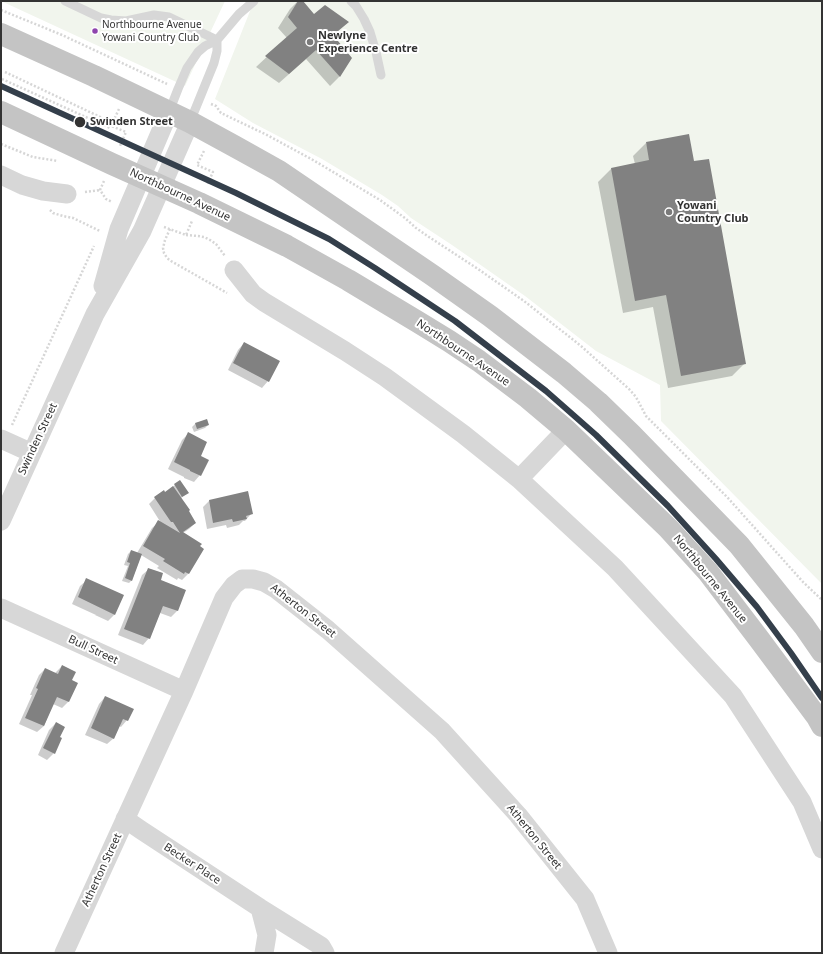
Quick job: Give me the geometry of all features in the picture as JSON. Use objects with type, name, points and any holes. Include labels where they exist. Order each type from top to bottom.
[{"type":"highway","points":[[1,34],[190,122],[279,171],[490,316],[564,373],[598,402],[632,435],[739,545],[804,626],[822,652]]},
{"type":"highway","name":"Northbourne Avenue","points":[[1,112],[199,203],[287,246],[348,280],[449,341],[528,398],[566,430],[668,528],[708,572],[822,726]]},
{"type":"street","name":"Swinden Street","points":[[95,314],[119,229],[169,112]]},
{"type":"street","name":"Swinden Street","points":[[1,521],[95,314],[142,231],[190,122]]},
{"type":"street","points":[[1,175],[22,185],[43,191],[67,194]]},
{"type":"street","points":[[234,270],[253,294],[264,302],[385,377],[463,434],[519,479],[615,568],[733,696],[802,802],[822,849]]},
{"type":"street","points":[[519,479],[566,430]]},
{"type":"street","points":[[3,440],[32,453]]},
{"type":"street","name":"Atherton Street","points":[[64,953],[184,691],[224,598],[234,585],[242,579],[253,579],[264,582],[276,589],[328,630],[442,731],[518,815],[585,900],[608,953]]},
{"type":"street","name":"Bull Street","points":[[1,608],[184,691]]},
{"type":"street","name":"Becker Place","points":[[126,819],[260,908],[321,946],[325,953]]},
{"type":"street","points":[[260,908],[267,935],[264,953]]},
{"type":"lane","points":[[65,1],[101,18],[110,20],[126,21],[154,15],[169,17],[217,40]]},
{"type":"lane","points":[[169,112],[187,68],[201,49],[217,40],[239,14],[254,1]]},
{"type":"lane","points":[[351,1],[364,19],[370,32],[381,75]]},
{"type":"lane","points":[[190,122],[214,63],[217,51],[217,40]]},
{"type":"path","points":[[1,10],[62,35],[137,70]]},
{"type":"path","points":[[2,79],[110,128],[112,124],[5,72]]},
{"type":"path","points":[[1,144],[33,156],[59,161]]},
{"type":"path","points":[[170,229],[163,248],[167,258],[233,296]]},
{"type":"path","points":[[186,235],[204,237],[216,244],[234,270]]},
{"type":"path","points":[[3,440],[94,246]]},
{"type":"shaded area","points":[[1,1],[225,1],[185,86]]},
{"type":"shaded area","name":"Yowani Country Club","points":[[254,1],[822,1],[822,584],[661,421],[660,385],[596,351],[525,296],[411,218],[398,206],[382,195],[322,159],[253,123],[215,99]]},
{"type":"building","name":"Newlyne Experience Centre","points":[[298,1],[303,1],[314,14],[325,5],[349,22],[333,35],[352,58],[340,77],[316,50],[289,74],[265,56],[297,28],[288,17]]},
{"type":"building","name":"Yowani Country Club","points":[[689,134],[694,161],[709,159],[746,364],[681,376],[666,295],[635,301],[611,168],[649,160],[646,142]]},
{"type":"building","points":[[244,342],[280,361],[269,382],[233,363]]},
{"type":"building","points":[[207,419],[209,425],[197,429],[195,423]]},
{"type":"building","points":[[188,432],[207,442],[201,456],[209,460],[201,476],[174,462]]},
{"type":"building","points":[[180,480],[189,493],[182,497],[174,484]]},
{"type":"building","points":[[173,486],[190,510],[189,511],[196,523],[183,532],[202,544],[200,546],[204,549],[189,574],[185,572],[184,574],[163,561],[165,559],[143,546],[158,520],[180,533],[154,497]]},
{"type":"building","points":[[248,491],[253,514],[246,516],[247,519],[233,522],[232,519],[213,523],[209,500]]},
{"type":"building","points":[[131,550],[142,554],[132,581],[125,578],[130,563],[127,562]]},
{"type":"building","points":[[148,568],[163,573],[161,580],[186,590],[178,611],[163,606],[150,639],[124,629]]},
{"type":"building","points":[[86,578],[124,595],[115,615],[78,597]]},
{"type":"building","points":[[62,665],[76,672],[72,680],[78,683],[69,702],[57,697],[44,726],[25,718],[38,689],[36,688],[45,668],[58,674]]},
{"type":"building","points":[[105,696],[134,709],[128,721],[123,719],[114,739],[91,728]]},
{"type":"building","points":[[56,722],[65,727],[60,737],[62,738],[55,754],[43,748]]},
{"type":"transit line","points":[[1,86],[236,193],[329,239],[455,321],[546,391],[596,435],[668,506],[757,607],[822,698]]},
{"type":"place","name":"Northbourne Avenue Yowani Country Club","points":[[95,31]]},
{"type":"place","name":"Newlyne Experience Centre","points":[[310,42]]},
{"type":"place","name":"Swinden Street","points":[[80,122]]},
{"type":"place","name":"Yowani Country Club","points":[[669,212]]}]
